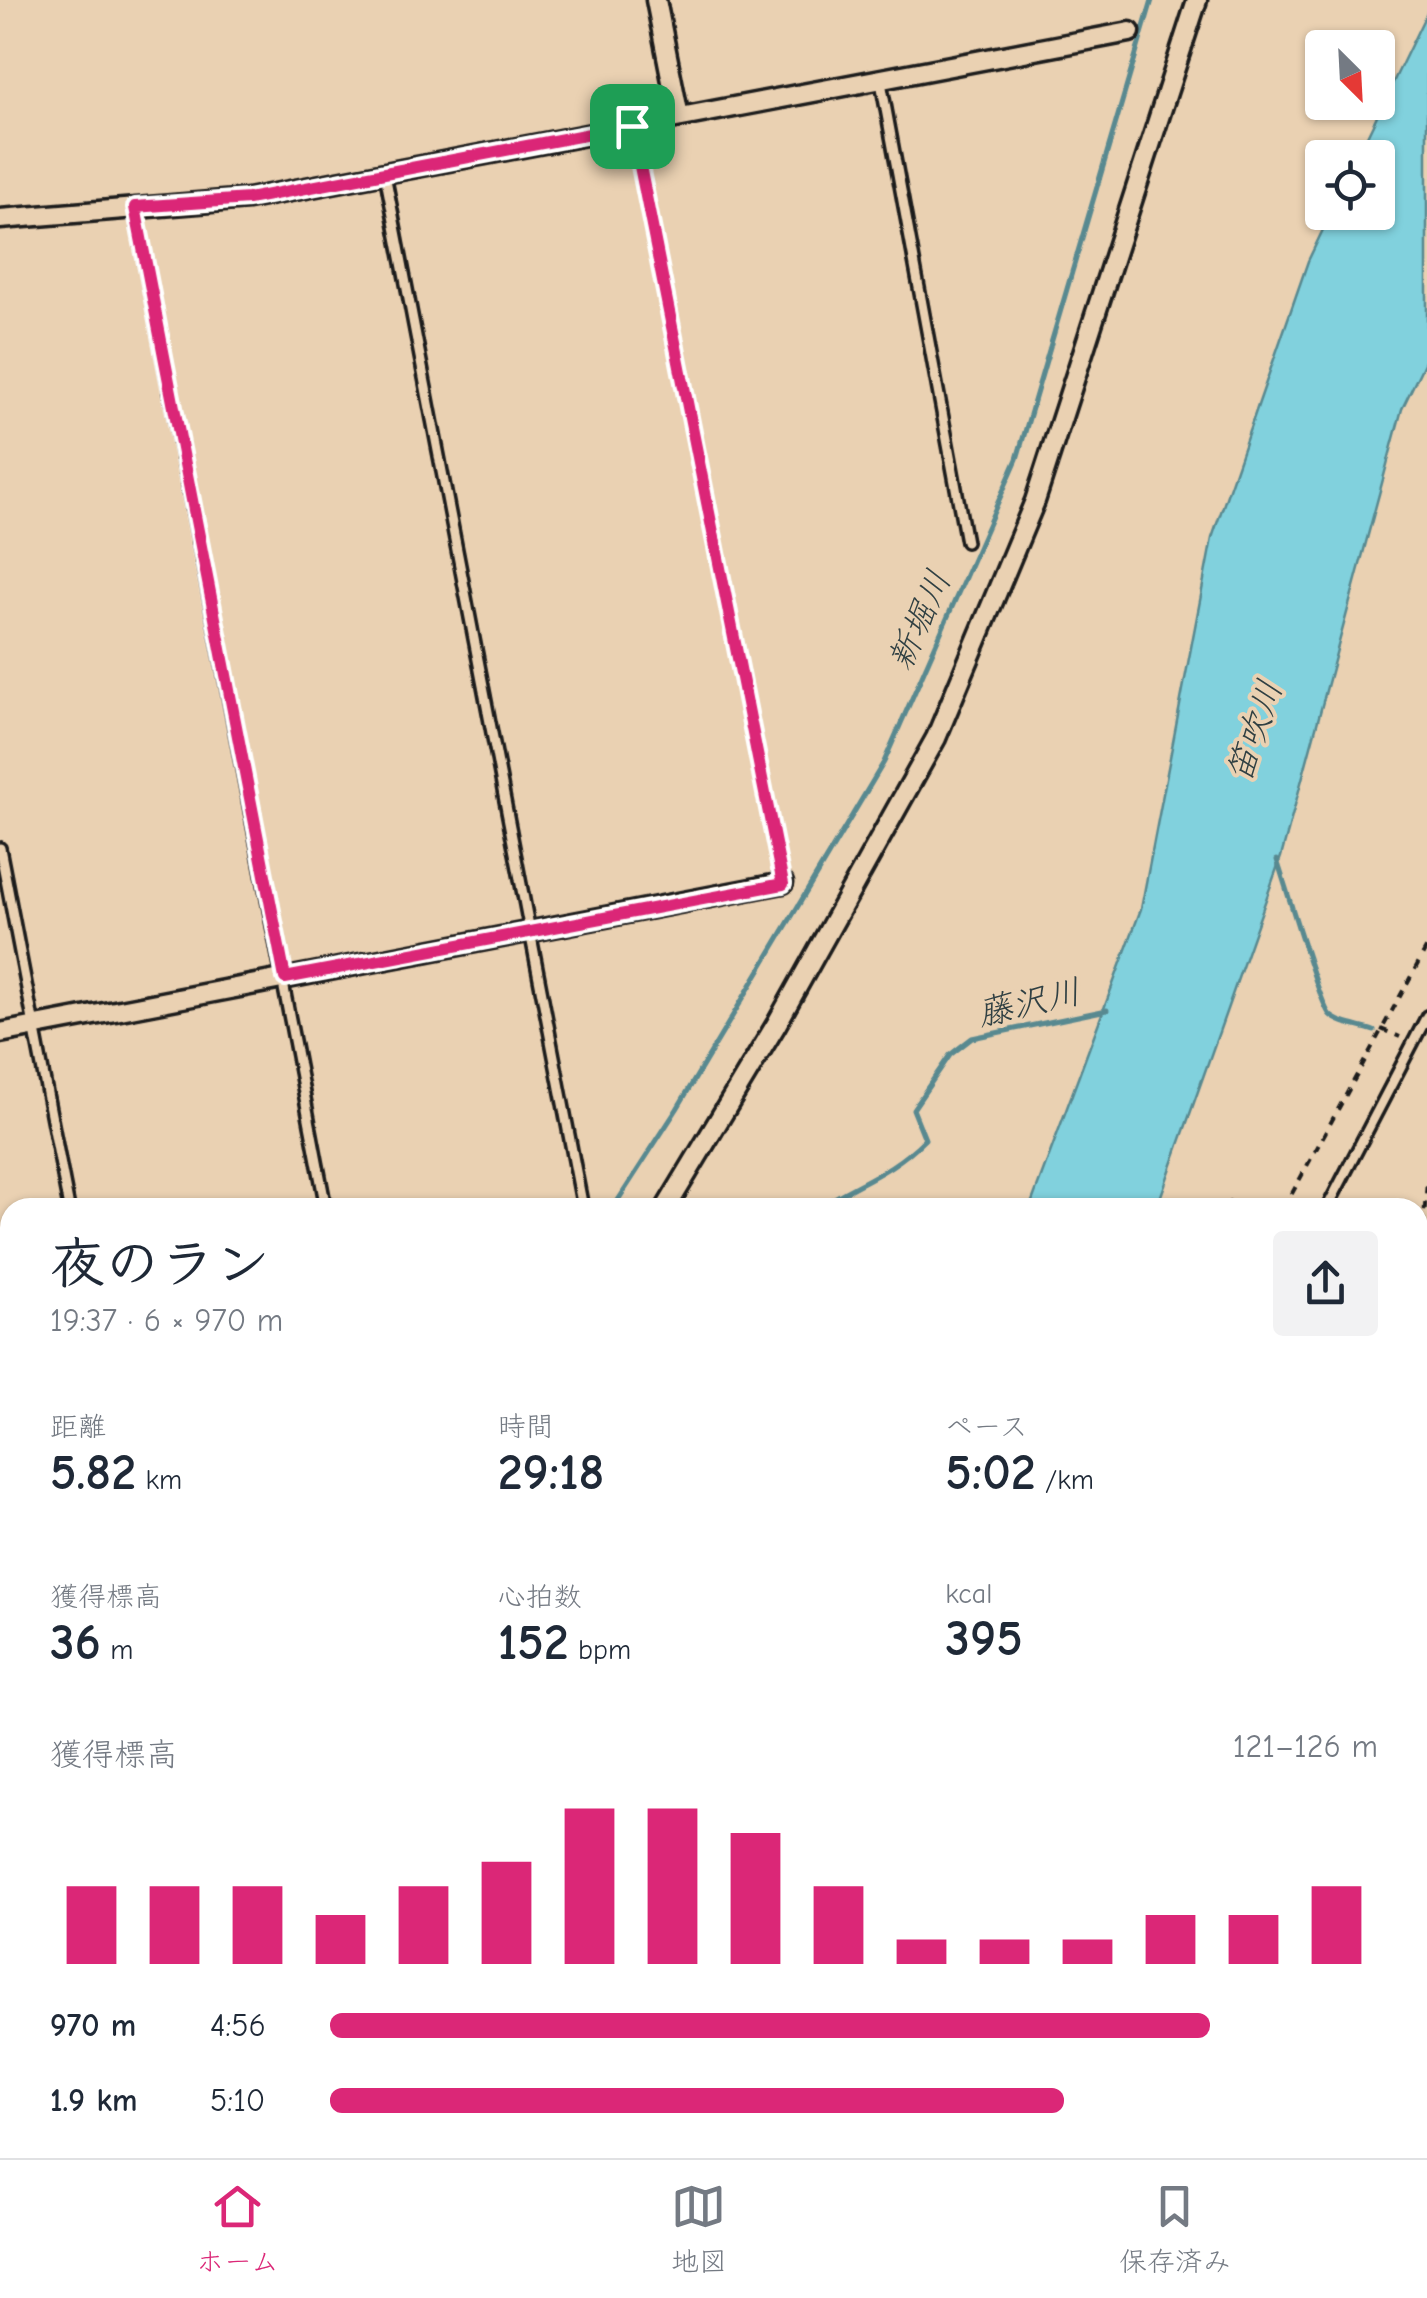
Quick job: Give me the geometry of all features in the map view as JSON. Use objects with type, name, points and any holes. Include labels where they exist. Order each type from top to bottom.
[{"type":"street","points":[[656,0],[679,117]]},
{"type":"street","points":[[672,1198],[776,1025],[936,738],[1034,501],[1196,0]]},
{"type":"street","points":[[0,218],[248,199],[1130,32]]},
{"type":"street","points":[[0,1033],[783,884]]},
{"type":"lane","points":[[881,82],[966,542]]},
{"type":"lane","points":[[384,172],[580,1198]]},
{"type":"lane","points":[[135,207],[324,1198]]},
{"type":"lane","points":[[0,848],[67,1198]]},
{"type":"lane","points":[[1333,1198],[1427,1016]]},
{"type":"path","points":[[632,126],[783,884]]},
{"type":"path","points":[[1289,1198],[1427,947]]},
{"type":"path","points":[[1381,1028],[1409,1041]]},
{"type":"water","name":"笛吹川","points":[[1427,12],[1427,357],[1402,409],[1281,857],[1160,1198],[1033,1198],[1141,909],[1212,538],[1308,261],[1323,230],[1395,230],[1395,140],[1365,140],[1375,120],[1395,120],[1395,78]]},
{"type":"waterway","name":"新堀川","points":[[619,1198],[677,1109],[884,762],[1017,459],[1152,0]]},
{"type":"waterway","points":[[1277,860],[1325,1007],[1330,1015],[1345,1023],[1374,1031]]},
{"type":"waterway","name":"藤沢川","points":[[835,1198],[886,1169],[925,1139],[913,1109],[950,1055],[972,1038],[1107,1010]]},
{"type":"route","points":[[632,126],[783,884],[285,978],[135,207],[248,199],[632,126]]}]
